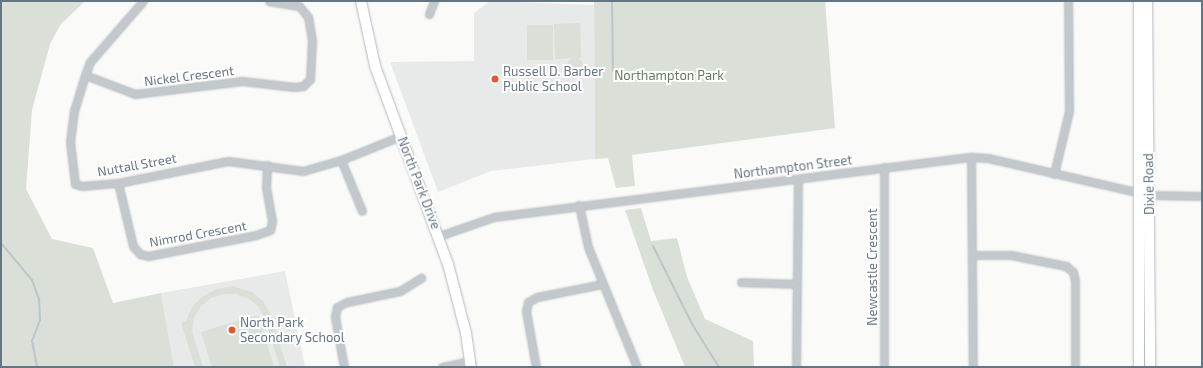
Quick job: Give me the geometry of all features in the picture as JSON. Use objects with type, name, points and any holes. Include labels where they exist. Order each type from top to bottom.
[{"type":"main road","name":"North Park Drive","points":[[361,1],[374,66],[439,236],[466,332],[471,364]]},
{"type":"main road","name":"Dixie Road","points":[[1139,1],[1139,367]]},
{"type":"main road","name":"Dixie Road","points":[[1147,1],[1150,194],[1150,367]]},
{"type":"street","name":"Nuttall Street","points":[[143,1],[90,62],[85,75],[74,110],[71,136],[72,175],[75,184],[82,186],[118,183],[228,161],[303,171],[341,160],[401,136]]},
{"type":"street","name":"Nickel Crescent","points":[[85,75],[135,94],[242,81],[295,87],[303,86],[310,79],[312,41],[308,17],[299,6],[269,1]]},
{"type":"street","points":[[429,14],[434,1]]},
{"type":"street","points":[[1054,174],[1069,111],[1068,1]]},
{"type":"street","points":[[971,157],[973,367]]},
{"type":"street","name":"Northampton Street","points":[[439,236],[494,217],[579,205],[971,157],[988,158],[1139,193],[1202,196]]},
{"type":"street","points":[[341,160],[362,211]]},
{"type":"street","name":"Nimrod Crescent","points":[[118,183],[133,246],[140,254],[148,256],[256,235],[270,230],[272,221],[266,187],[267,165]]},
{"type":"street","name":"Newcastle Crescent","points":[[884,167],[884,367]]},
{"type":"street","points":[[796,367],[798,179]]},
{"type":"street","points":[[579,205],[588,247],[637,367]]},
{"type":"street","points":[[972,255],[1011,255],[1066,266],[1073,272],[1075,281],[1075,367]]},
{"type":"street","points":[[344,367],[335,317],[337,307],[342,303],[400,291],[421,278]]},
{"type":"street","points":[[741,282],[797,284]]},
{"type":"street","points":[[536,367],[526,311],[528,302],[537,297],[602,284]]},
{"type":"street","points":[[442,367],[471,364]]},
{"type":"shaded area","name":"Russell D. Barber Public School","points":[[490,1],[594,5],[595,159],[491,171],[438,192],[390,62],[474,61],[474,13]]},
{"type":"shaded area","name":"North Park Secondary School","points":[[285,271],[305,367],[174,367],[161,293]]},
{"type":"green space","points":[[1,1],[85,1],[61,24],[50,44],[32,110],[26,189],[52,239],[93,248],[113,303],[161,293],[174,367],[1,367]]},
{"type":"green space","name":"Northampton Park","points":[[594,1],[825,1],[835,128],[632,155],[635,186],[616,188],[608,158],[595,159]]},
{"type":"green space","points":[[580,23],[581,58],[555,59],[554,24]]},
{"type":"green space","points":[[527,25],[553,25],[553,60],[527,60]]},
{"type":"green space","points":[[575,58],[582,63],[583,66],[578,73],[575,74],[568,69],[567,66],[572,59]]},
{"type":"green space","points":[[641,208],[651,241],[677,238],[687,277],[705,319],[753,341],[754,367],[685,367],[653,290],[625,210]]},
{"type":"green space","points":[[232,286],[252,292],[263,301],[270,313],[287,367],[280,367],[265,319],[259,307],[249,299],[236,294],[223,294],[211,298],[201,306],[194,318],[192,331],[203,367],[195,367],[181,323],[186,321],[192,307],[203,296],[217,289]]},
{"type":"green space","points":[[258,315],[274,367],[212,367],[201,332]]},
{"type":"waterway","points":[[612,1],[613,71]]},
{"type":"waterway","points":[[1,243],[32,280],[39,299],[40,320],[32,341],[37,367]]},
{"type":"waterway","points":[[653,246],[692,324],[719,367]]},
{"type":"place","name":"Russell D. Barber Public School","points":[[495,79]]},
{"type":"place","name":"North Park Secondary School","points":[[232,330]]}]
